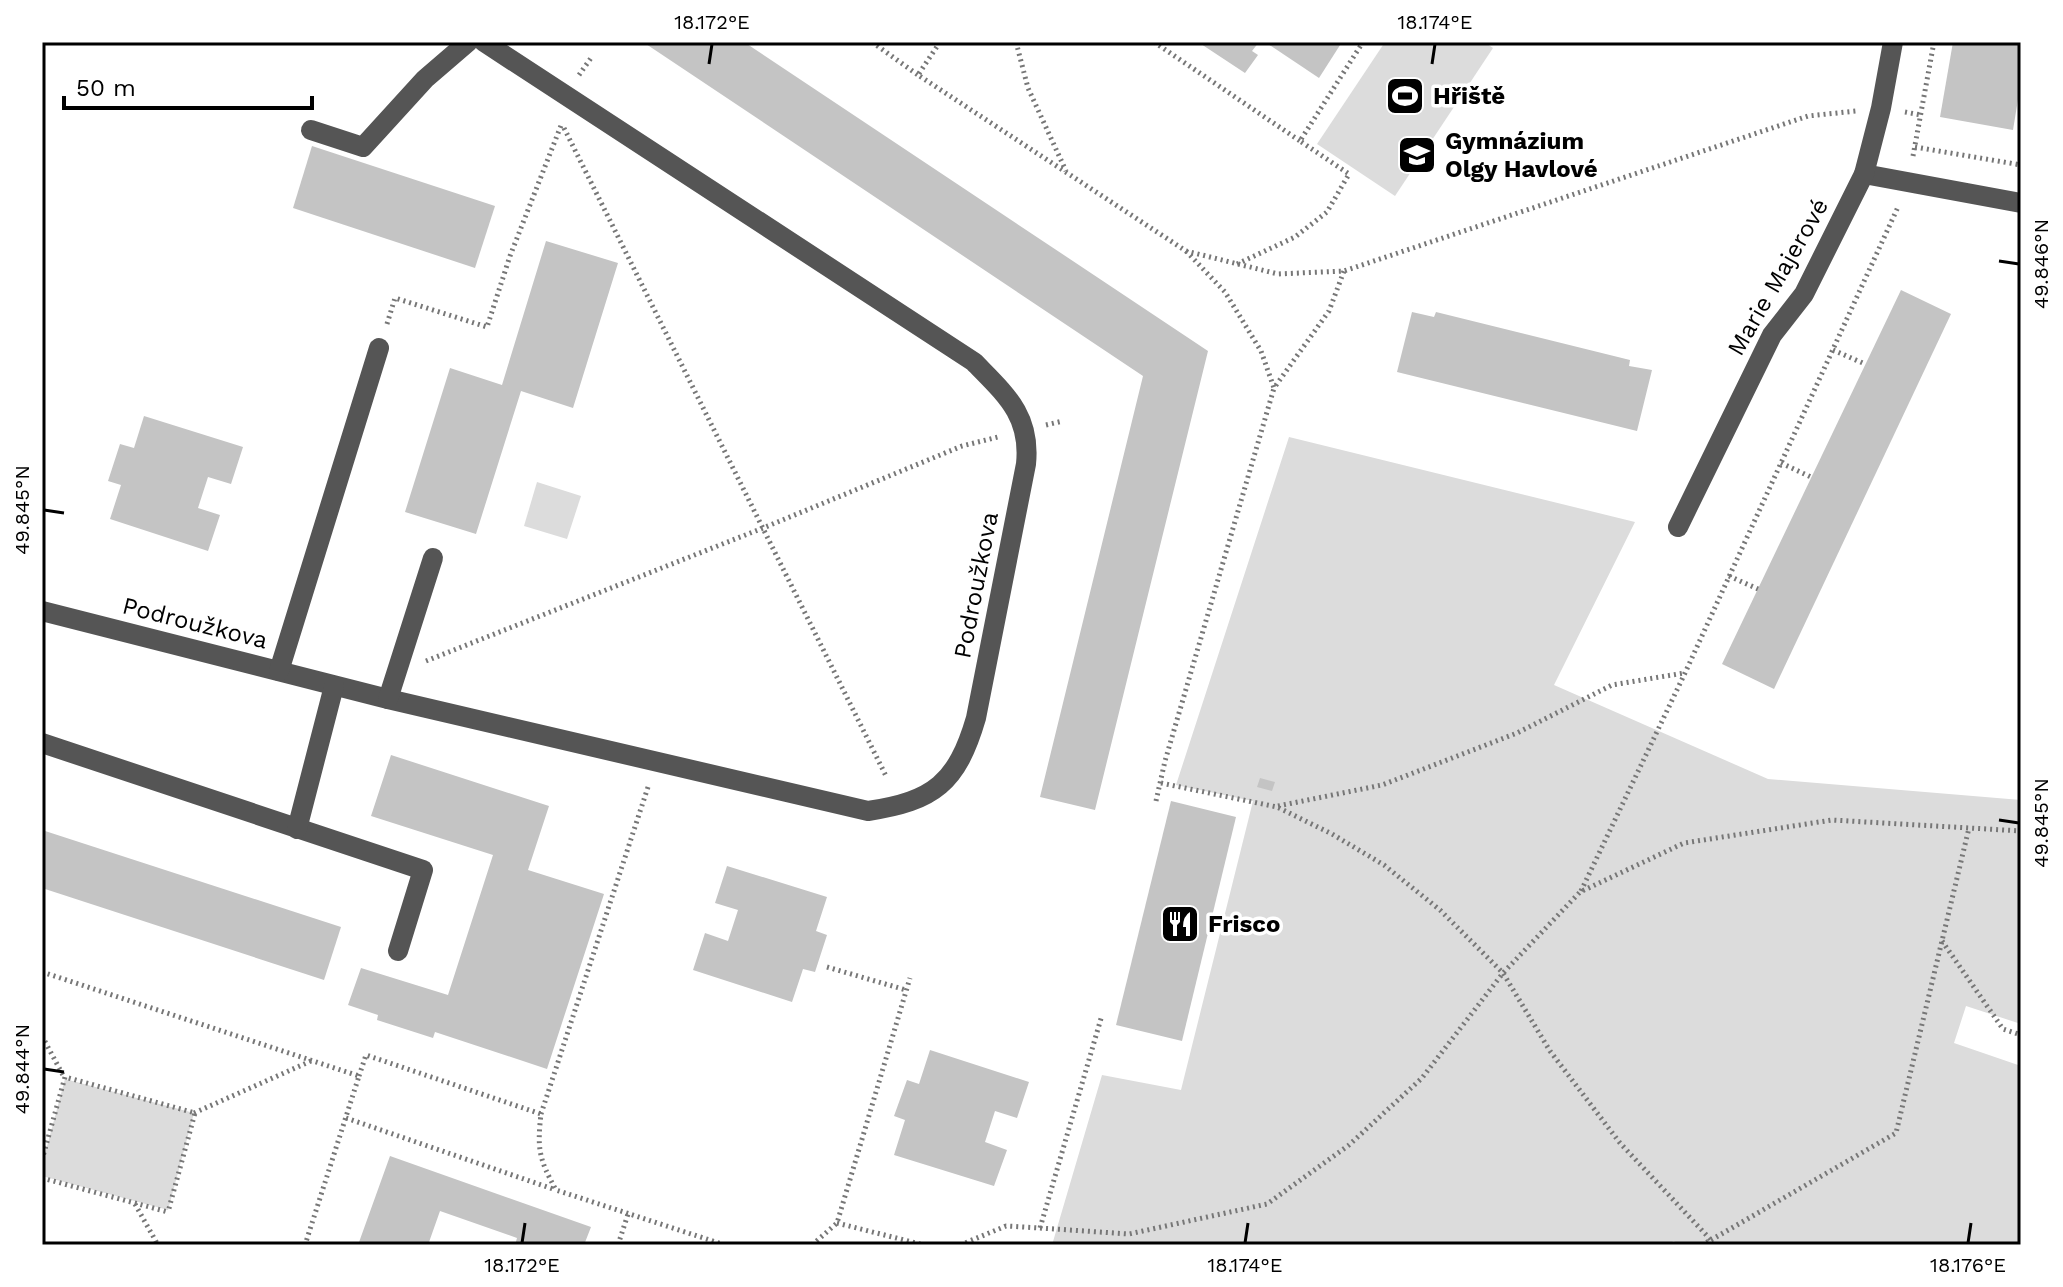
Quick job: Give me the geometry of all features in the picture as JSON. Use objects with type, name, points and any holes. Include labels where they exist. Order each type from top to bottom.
[{"type":"street","points":[[311,130],[363,147],[425,79],[468,42]]},
{"type":"street","name":"Podroužkova","points":[[42,611],[334,686],[868,811],[902,806],[937,790],[966,752],[976,718],[1026,464],[1025,430],[1013,402],[974,362],[484,42]]},
{"type":"street","name":"Marie Majerové","points":[[1678,527],[1772,335],[1804,294],[1864,174],[1881,108],[1893,42]]},
{"type":"street","points":[[1864,174],[2021,203]]},
{"type":"street","points":[[279,671],[379,348]]},
{"type":"street","points":[[388,699],[433,558]]},
{"type":"street","points":[[297,829],[334,686]]},
{"type":"street","points":[[42,743],[423,870],[398,951]]},
{"type":"path","points":[[872,42],[1186,251],[1225,292],[1261,351],[1274,388]]},
{"type":"path","points":[[918,75],[940,42]]},
{"type":"path","points":[[1016,42],[1028,88],[1068,174]]},
{"type":"path","points":[[1154,42],[1349,174],[1327,212],[1295,237],[1237,264]]},
{"type":"path","points":[[1300,141],[1363,42]]},
{"type":"path","points":[[960,1245],[1006,1226],[1129,1234],[1267,1204],[1349,1145],[1422,1078],[1503,973],[1580,892],[1685,673],[1909,183],[1934,42]]},
{"type":"path","points":[[379,348],[395,298],[487,327],[510,256],[562,123],[574,101]]},
{"type":"path","points":[[1186,251],[1278,274],[1344,271],[1808,116],[1881,108],[1921,115]]},
{"type":"path","points":[[562,123],[887,778]]},
{"type":"path","points":[[1915,147],[2021,165]]},
{"type":"path","points":[[1156,801],[1274,388],[1329,311],[1344,271]]},
{"type":"path","points":[[1833,350],[1865,364]]},
{"type":"path","points":[[418,664],[962,446],[1025,430]]},
{"type":"path","points":[[1781,463],[1811,477]]},
{"type":"path","points":[[1729,576],[1758,589]]},
{"type":"path","points":[[1277,807],[1382,785],[1517,733],[1612,685],[1685,673]]},
{"type":"path","points":[[556,1190],[540,1162],[541,1114],[656,761]]},
{"type":"path","points":[[1161,783],[1277,807],[1332,834],[1384,865],[1440,910],[1503,973],[1550,1051],[1620,1143],[1711,1240]]},
{"type":"path","points":[[1580,892],[1684,843],[1832,820],[2021,831]]},
{"type":"path","points":[[1702,1245],[1896,1133],[1969,828]]},
{"type":"path","points":[[1942,941],[2003,1029],[2021,1035]]},
{"type":"path","points":[[827,967],[906,990]]},
{"type":"path","points":[[42,972],[359,1076]]},
{"type":"path","points":[[812,1245],[837,1223],[910,978]]},
{"type":"path","points":[[1040,1228],[1102,1015]]},
{"type":"path","points":[[42,1036],[65,1078],[42,1160]]},
{"type":"path","points":[[305,1245],[366,1055],[541,1114]]},
{"type":"path","points":[[65,1078],[195,1113],[312,1061]]},
{"type":"path","points":[[42,1178],[168,1211],[195,1113]]},
{"type":"path","points":[[346,1118],[725,1245]]},
{"type":"path","points":[[134,1203],[158,1245]]},
{"type":"path","points":[[618,1245],[628,1214]]},
{"type":"path","points":[[837,1223],[924,1245]]},
{"type":"shaded area","name":"Hřiště","points":[[1385,42],[1484,42],[1493,48],[1395,196],[1317,144]]},
{"type":"shaded area","points":[[1289,437],[1635,522],[1554,685],[1768,779],[2021,800],[2021,1024],[1966,1006],[1954,1043],[2021,1066],[2021,1245],[1677,1245],[1674,1241],[1666,1245],[1052,1245],[1102,1075],[1181,1090],[1253,801],[1176,785]]},
{"type":"shaded area","points":[[537,482],[581,496],[567,539],[524,526]]},
{"type":"shaded area","points":[[65,1079],[194,1113],[168,1210],[42,1176],[42,1165]]},
{"type":"building","points":[[643,42],[744,42],[1208,351],[1095,810],[1040,797],[1143,376]]},
{"type":"building","points":[[1198,42],[1259,42],[1252,51],[1258,55],[1245,73]]},
{"type":"building","points":[[1265,42],[1342,42],[1319,78]]},
{"type":"building","points":[[1953,42],[2021,42],[2021,81],[2013,130],[1940,117]]},
{"type":"building","points":[[312,146],[495,206],[475,268],[293,208]]},
{"type":"building","points":[[546,241],[618,263],[573,408],[521,391],[476,534],[405,512],[450,368],[502,385]]},
{"type":"building","points":[[1901,290],[1951,314],[1774,689],[1722,664]]},
{"type":"building","points":[[1412,312],[1434,317],[1436,312],[1630,360],[1629,366],[1652,370],[1637,431],[1397,372]]},
{"type":"building","points":[[144,416],[243,447],[231,484],[208,477],[198,508],[220,515],[208,551],[110,519],[121,485],[108,481],[120,444],[134,448]]},
{"type":"building","points":[[391,755],[549,806],[528,870],[604,894],[547,1069],[435,1032],[433,1038],[377,1020],[378,1015],[348,1005],[361,968],[448,995],[493,855],[371,816]]},
{"type":"building","points":[[1260,778],[1275,782],[1272,791],[1257,787]]},
{"type":"building","points":[[1171,801],[1236,817],[1182,1041],[1116,1025]]},
{"type":"building","points":[[42,830],[341,927],[324,980],[42,888]]},
{"type":"building","points":[[727,866],[827,897],[816,931],[827,935],[815,972],[803,969],[792,1002],[693,970],[705,933],[728,941],[738,910],[715,903]]},
{"type":"building","points":[[930,1050],[1029,1082],[1017,1118],[995,1111],[985,1142],[1007,1150],[994,1186],[894,1155],[905,1120],[894,1116],[907,1080],[919,1084]]},
{"type":"building","points":[[390,1156],[591,1227],[584,1245],[515,1245],[517,1238],[440,1211],[428,1245],[358,1245]]},
{"type":"place","name":"Hřiště","points":[[1405,96]]},
{"type":"place","name":"Gymnázium Olgy Havlové","points":[[1417,155]]},
{"type":"place","name":"Frisco","points":[[1180,924]]}]
